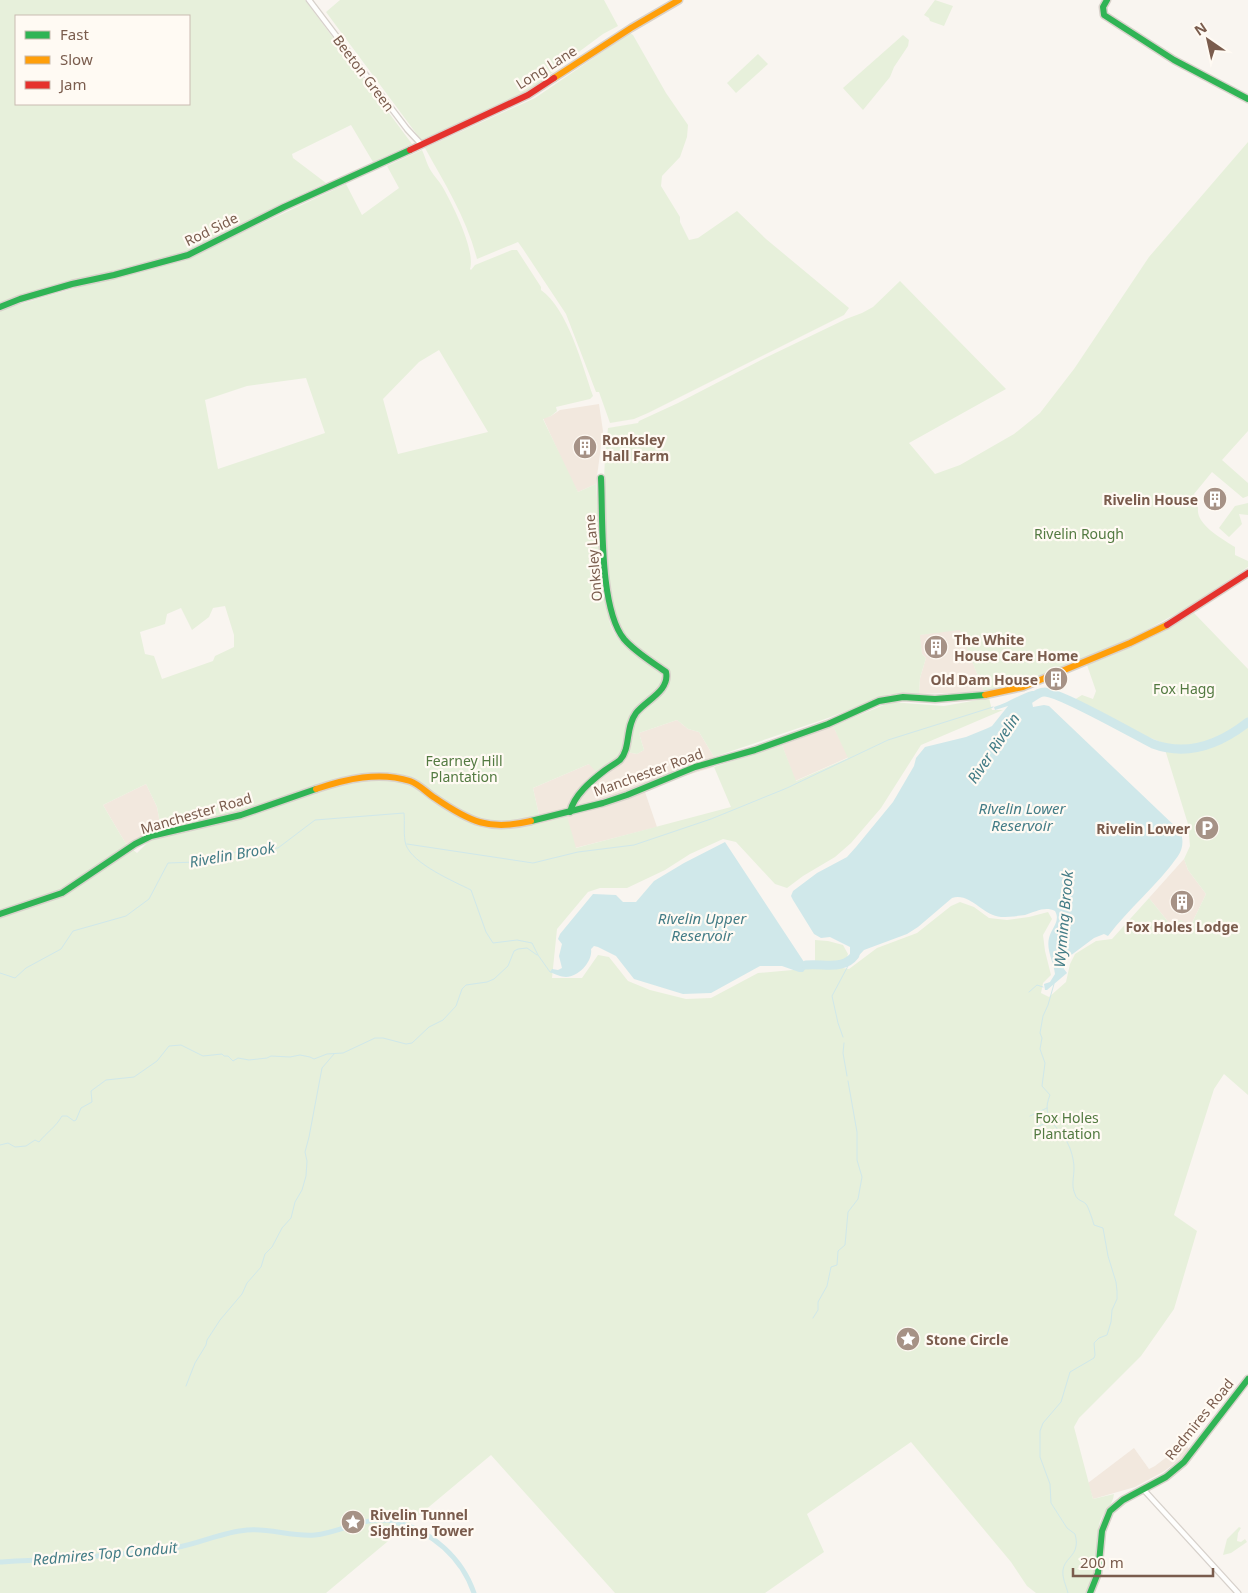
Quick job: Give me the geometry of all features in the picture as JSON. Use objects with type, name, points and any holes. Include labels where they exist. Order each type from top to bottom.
[{"type":"street","name":"Beeton Green","points":[[309,0],[407,130],[421,144]]},
{"type":"street","name":"Long Lane","points":[[421,144],[528,95],[631,28],[679,0]]},
{"type":"street","points":[[1107,0],[1102,11],[1104,15],[1185,67],[1248,99]]},
{"type":"street","name":"Rod Side","points":[[0,307],[20,299],[72,284],[114,275],[188,254],[284,207],[375,167],[421,144]]},
{"type":"street","name":"Onksley Lane","points":[[570,812],[573,802],[595,777],[623,755],[630,723],[642,706],[667,684],[668,677],[666,672],[632,648],[623,638],[613,618],[606,590],[600,478]]},
{"type":"street","name":"Manchester Road","points":[[0,914],[62,893],[134,844],[151,836],[241,815],[339,781],[372,776],[412,782],[460,815],[488,825],[511,824],[570,812],[627,795],[683,771],[754,750],[828,724],[879,701],[903,697],[935,699],[992,695],[1023,687],[1155,631],[1248,572]]},
{"type":"street","name":"Redmires Road","points":[[1090,1593],[1098,1573],[1102,1531],[1107,1516],[1119,1503],[1170,1474],[1188,1458],[1248,1379]]},
{"type":"street","points":[[1143,1489],[1238,1593]]},
{"type":"shaded area","points":[[599,404],[603,431],[596,484],[578,492],[543,418],[551,416],[560,410]]},
{"type":"shaded area","points":[[960,629],[984,692],[919,694],[920,678],[926,658],[922,654],[919,635]]},
{"type":"shaded area","points":[[677,720],[688,729],[699,732],[714,757],[714,767],[671,780],[645,792],[657,827],[575,848],[541,824],[533,788],[622,751],[637,754],[644,750],[639,733]]},
{"type":"shaded area","points":[[833,726],[849,757],[795,781],[782,745]]},
{"type":"shaded area","points":[[146,784],[157,807],[161,829],[126,844],[103,805]]},
{"type":"shaded area","points":[[1184,859],[1188,870],[1206,894],[1190,927],[1170,924],[1149,898]]},
{"type":"shaded area","points":[[1185,1443],[1189,1449],[1182,1458],[1163,1472],[1135,1487],[1093,1499],[1088,1483],[1134,1448],[1149,1469]]},
{"type":"green space","points":[[0,0],[305,0],[412,144],[373,162],[351,125],[292,154],[293,158],[326,183],[184,252],[163,259],[71,281],[0,304]]},
{"type":"green space","points":[[340,0],[604,0],[618,26],[603,34],[526,93],[421,140],[326,12]]},
{"type":"green space","points":[[935,0],[953,6],[944,26],[930,21],[924,15]]},
{"type":"green space","points":[[630,33],[633,35],[666,93],[688,125],[687,137],[680,157],[662,176],[661,186],[680,217],[680,222],[689,240],[698,238],[737,211],[766,239],[849,308],[844,315],[648,413],[634,419],[610,423],[566,314],[523,249],[518,242],[477,259],[473,244],[448,188],[425,148],[535,98]]},
{"type":"green space","points":[[903,35],[909,40],[908,46],[894,67],[890,77],[863,110],[843,88]]},
{"type":"green space","points":[[758,54],[768,64],[736,93],[727,83]]},
{"type":"green space","points":[[1248,142],[1248,431],[1222,460],[1248,483],[1248,496],[1243,498],[1212,472],[1194,494],[1197,500],[1198,513],[1202,521],[1215,534],[1235,547],[1235,555],[1248,561],[1248,567],[1188,607],[1136,636],[1036,678],[984,692],[960,630],[920,635],[922,654],[926,658],[920,678],[919,694],[890,694],[828,718],[714,757],[699,732],[688,729],[677,720],[639,733],[644,750],[637,754],[622,751],[615,760],[597,773],[589,764],[533,788],[541,824],[567,816],[576,848],[731,807],[714,767],[782,745],[796,781],[848,758],[833,726],[891,702],[944,706],[989,698],[992,710],[1003,710],[921,745],[881,808],[851,843],[835,857],[787,888],[775,884],[736,842],[723,839],[690,854],[665,870],[627,888],[600,888],[588,892],[557,929],[552,978],[582,978],[598,955],[609,957],[628,981],[650,990],[686,999],[711,998],[758,973],[815,968],[815,940],[843,945],[848,954],[843,968],[849,969],[877,948],[917,933],[951,906],[960,902],[974,907],[989,918],[1007,920],[1048,912],[1052,919],[1043,935],[1051,975],[1043,983],[1041,993],[1049,997],[1066,982],[1070,964],[1075,954],[1096,941],[1112,939],[1149,898],[1170,924],[1181,920],[1190,927],[1206,894],[1188,870],[1184,859],[1190,846],[1188,824],[1163,743],[1074,700],[1082,695],[1093,699],[1096,691],[1087,665],[1142,642],[1194,613],[1248,669],[1248,1095],[1224,1074],[1214,1089],[1174,1215],[1197,1231],[1174,1309],[1141,1356],[1079,1418],[1074,1427],[1093,1499],[1114,1494],[1100,1521],[1095,1567],[1086,1593],[1036,1593],[1027,1586],[1011,1562],[911,1442],[807,1514],[824,1552],[765,1593],[615,1593],[491,1455],[326,1593],[0,1593],[0,310],[99,281],[169,264],[216,245],[346,184],[362,215],[399,188],[387,166],[422,150],[430,169],[441,184],[462,227],[470,251],[470,269],[475,265],[512,250],[517,250],[541,287],[541,290],[559,310],[573,338],[593,396],[590,399],[556,407],[557,411],[543,419],[578,492],[596,484],[602,567],[611,616],[609,619],[611,626],[618,639],[624,645],[649,663],[621,631],[610,599],[604,516],[604,480],[608,428],[638,423],[765,358],[862,313],[873,307],[900,281],[1006,389],[909,443],[935,474],[960,465],[1014,434],[1040,413],[1074,369],[1149,257]],"holes":[[[439,350],[488,432],[398,454],[383,399],[419,362]],[[306,378],[325,433],[218,469],[205,400],[247,386]],[[225,606],[234,635],[234,647],[215,656],[213,661],[162,679],[154,656],[145,654],[140,632],[165,624],[167,614],[181,608],[192,630],[209,617],[213,608]],[[146,784],[157,807],[161,829],[137,853],[126,844],[103,805]]]},
{"type":"green space","points":[[1248,503],[1248,515],[1239,514],[1242,524],[1229,537],[1219,528],[1235,506]]},
{"type":"green space","points":[[1239,1527],[1241,1528],[1237,1541],[1241,1542],[1245,1539],[1247,1542],[1231,1553],[1223,1555],[1227,1539]]},
{"type":"water","name":"Rivelin Lower Reservoir","points":[[1032,691],[1038,691],[1041,695],[1032,702],[1033,707],[1049,706],[1180,831],[1182,844],[1178,856],[1108,936],[1104,934],[1094,938],[1066,959],[1064,969],[1067,973],[1047,990],[1045,990],[1044,984],[1050,982],[1055,974],[1048,943],[1057,918],[1055,911],[1044,909],[1025,915],[994,916],[971,901],[959,897],[952,898],[907,934],[864,950],[851,964],[847,963],[850,957],[850,947],[830,937],[821,938],[814,934],[791,896],[793,891],[817,873],[847,857],[893,802],[914,766],[916,758],[925,747],[966,737],[992,726],[1008,706],[995,710],[994,707]]},
{"type":"water","name":"Rivelin Upper Reservoir","points":[[725,842],[806,965],[803,972],[782,966],[760,966],[711,993],[683,994],[634,979],[616,956],[594,946],[584,968],[576,974],[564,977],[550,972],[552,969],[558,970],[562,968],[559,956],[562,944],[558,939],[560,934],[593,894],[616,895],[623,902],[636,902],[654,881]]},
{"type":"waterway","name":"River Rivelin","points":[[1030,699],[1042,692],[1064,698],[1153,744],[1166,748],[1191,749],[1203,746],[1226,737],[1248,722]]},
{"type":"waterway","points":[[407,844],[533,863],[578,852],[634,845],[711,819],[787,788],[888,740],[993,707]]},
{"type":"waterway","name":"Rivelin Brook","points":[[0,973],[15,978],[26,968],[61,949],[73,931],[126,916],[149,899],[168,863],[196,862],[228,853],[278,848],[315,820],[404,813],[405,841],[410,852],[434,871],[471,890],[486,932],[493,943],[517,940],[532,943],[538,955],[550,972],[552,972]]},
{"type":"waterway","points":[[0,1145],[8,1143],[15,1147],[26,1146],[35,1140],[39,1142],[57,1124],[62,1116],[67,1116],[74,1121],[76,1120],[81,1108],[92,1102],[91,1091],[106,1080],[134,1077],[157,1061],[169,1046],[181,1045],[203,1056],[222,1054],[228,1056],[233,1061],[238,1058],[249,1060],[271,1056],[290,1057],[300,1055],[314,1059],[327,1054],[343,1053],[375,1038],[383,1038],[406,1044],[412,1043],[429,1027],[443,1020],[456,1006],[462,989],[466,985],[494,979],[508,966],[514,951],[527,948],[537,955]]},
{"type":"waterway","name":"River Rivelin","points":[[806,965],[839,965],[850,960],[855,955]]},
{"type":"waterway","points":[[843,1037],[832,996],[849,964]]},
{"type":"waterway","name":"Wyming Brook","points":[[1054,984],[1043,1016],[1040,1033],[1042,1038],[1040,1049],[1045,1063],[1042,1086],[1050,1095],[1047,1110],[1051,1121],[1063,1136],[1071,1151],[1074,1165],[1073,1188],[1076,1196],[1087,1205],[1094,1225],[1103,1228],[1117,1291],[1117,1299],[1112,1310],[1107,1335],[1099,1338],[1094,1343],[1094,1358],[1070,1372],[1061,1402],[1043,1423],[1040,1431],[1040,1457],[1050,1484],[1051,1503],[1067,1528],[1075,1534],[1076,1539],[1074,1553],[1065,1563],[1063,1570],[1068,1593]]},
{"type":"waterway","points":[[1029,992],[1037,985],[1043,987]]},
{"type":"waterway","points":[[844,1043],[843,1053],[847,1076]]},
{"type":"waterway","points":[[186,1386],[207,1340],[220,1320],[242,1294],[247,1283],[261,1267],[265,1254],[272,1247],[282,1228],[291,1218],[295,1202],[302,1190],[306,1176],[307,1161],[305,1152],[322,1068],[334,1054]]},
{"type":"waterway","points":[[813,1318],[818,1310],[818,1302],[827,1286],[831,1267],[837,1265],[838,1251],[845,1245],[848,1212],[858,1199],[862,1177],[857,1160],[857,1132],[848,1081]]},
{"type":"waterway","points":[[1030,1116],[1047,1108]]},
{"type":"waterway","points":[[1034,1128],[1049,1122]]},
{"type":"waterway","name":"Redmires Top Conduit","points":[[0,1562],[153,1551],[192,1544],[229,1533],[247,1530],[315,1535],[365,1522],[385,1520],[409,1526],[422,1532],[444,1548],[462,1568],[474,1593]]},
{"type":"traffic: fast","points":[[1107,0],[1103,7],[1104,15],[1174,60],[1248,99]]},
{"type":"traffic: fast","points":[[0,307],[20,299],[72,284],[188,255],[284,207],[410,150]]},
{"type":"traffic: fast","points":[[570,812],[575,800],[584,789],[620,760],[626,750],[630,725],[636,713],[661,690],[666,679],[666,672],[628,644],[616,625],[606,585],[601,478]]},
{"type":"traffic: fast","points":[[531,821],[627,795],[695,767],[755,750],[828,724],[879,701],[903,697],[935,699],[985,695]]},
{"type":"traffic: fast","points":[[0,914],[62,893],[135,844],[151,836],[241,815],[316,789]]},
{"type":"traffic: fast","points":[[1090,1593],[1098,1573],[1102,1531],[1110,1511],[1123,1500],[1166,1477],[1184,1462],[1248,1379]]},
{"type":"traffic: slow","points":[[554,78],[631,28],[679,0]]},
{"type":"traffic: slow","points":[[985,695],[1023,687],[1130,643],[1167,625]]},
{"type":"traffic: slow","points":[[316,789],[351,779],[375,776],[398,778],[413,782],[459,813],[480,822],[503,825],[531,821]]},
{"type":"traffic: jam","points":[[410,150],[528,95],[554,78]]},
{"type":"traffic: jam","points":[[1167,625],[1248,573]]},
{"type":"place","name":"Ronksley Hall Farm","points":[[585,447]]},
{"type":"place","name":"Rivelin House","points":[[1215,499]]},
{"type":"place","name":"The White House Care Home","points":[[936,647]]},
{"type":"place","name":"Old Dam House","points":[[1056,679]]},
{"type":"place","name":"Rivelin Lower","points":[[1207,828]]},
{"type":"place","name":"Fox Holes Lodge","points":[[1182,902]]},
{"type":"place","name":"Stone Circle","points":[[908,1339]]},
{"type":"place","name":"Rivelin Tunnel Sighting Tower","points":[[353,1522]]},
{"type":"park label","name":"Rivelin Rough","points":[[1079,533]]},
{"type":"park label","name":"Fox Hagg","points":[[1184,688]]},
{"type":"park label","name":"Fearney Hill Plantation","points":[[464,768]]},
{"type":"park label","name":"Fox Holes Plantation","points":[[1067,1126]]}]
